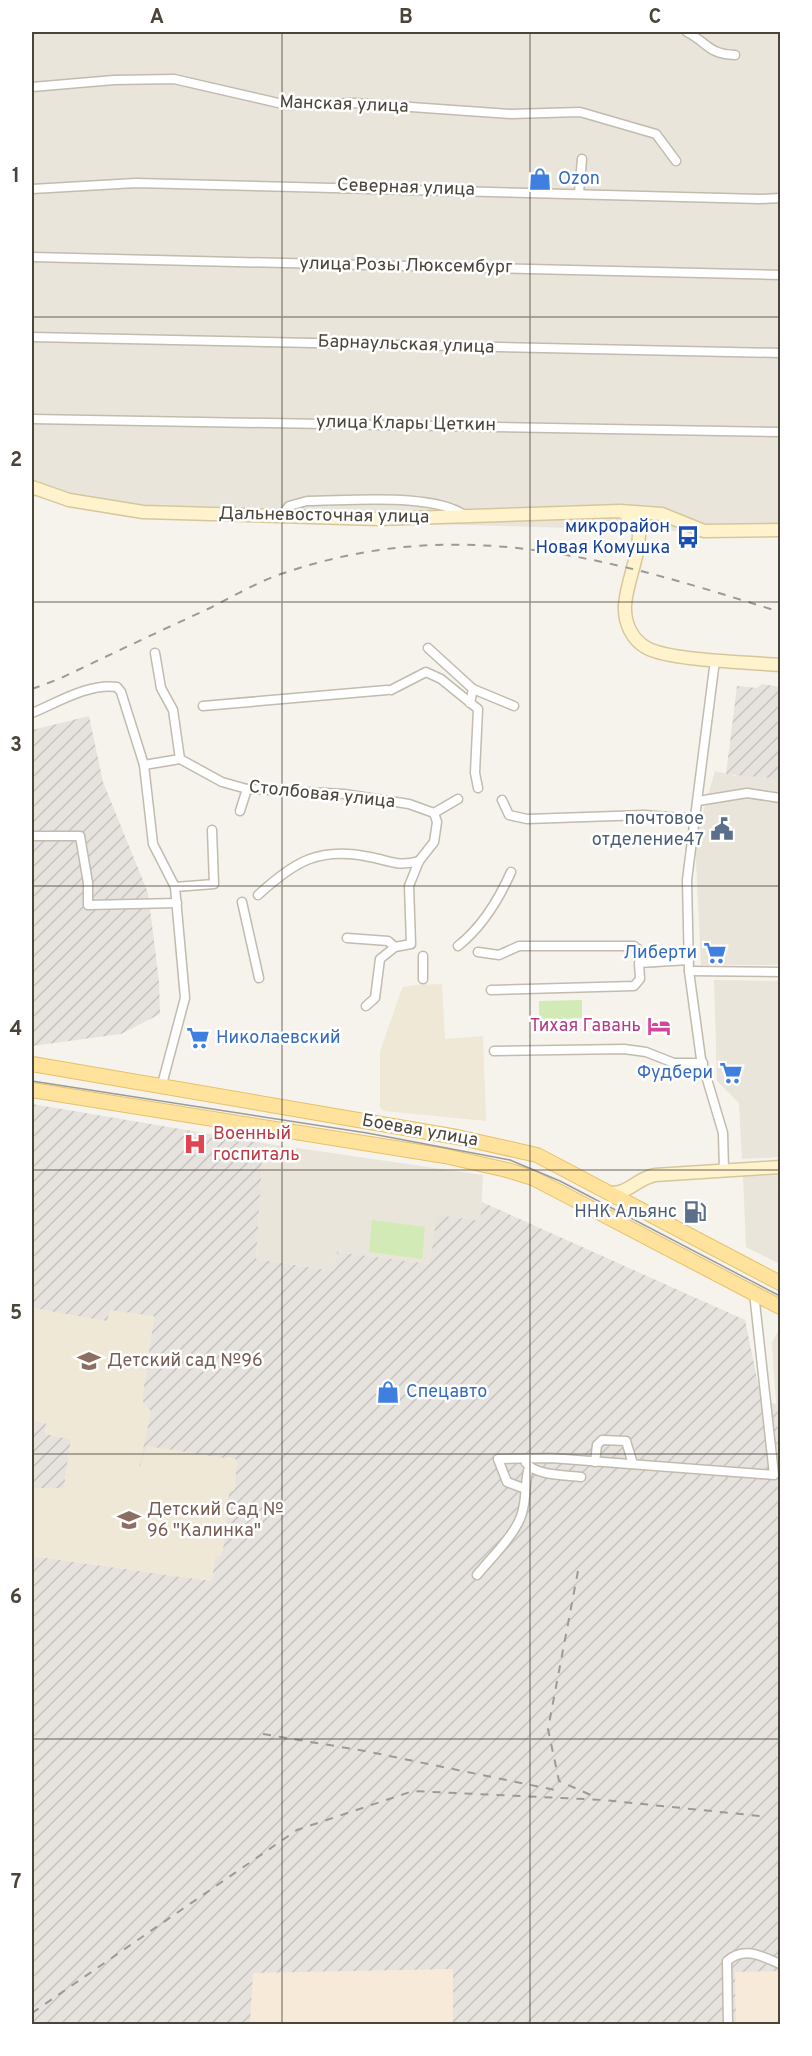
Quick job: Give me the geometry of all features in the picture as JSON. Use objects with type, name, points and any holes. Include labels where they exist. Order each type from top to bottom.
[{"type":"main road","name":"Боевая улица","points":[[32,1064],[498,1145],[537,1155],[780,1283]]},
{"type":"main road","points":[[157,1109],[161,1088]]},
{"type":"main road","name":"Боевая улица","points":[[32,1090],[445,1156],[507,1170],[533,1178],[780,1307]]},
{"type":"street","points":[[687,32],[707,49],[718,54],[735,55]]},
{"type":"street","name":"Манская улица","points":[[32,87],[114,80],[174,79],[287,105],[354,103],[511,114],[580,112],[656,134],[676,161]]},
{"type":"street","points":[[579,193],[582,159]]},
{"type":"street","name":"Северная улица","points":[[32,189],[136,183],[579,193],[760,200],[780,198]]},
{"type":"street","name":"улица Розы Люксембург","points":[[32,257],[780,275]]},
{"type":"street","name":"Барнаульская улица","points":[[32,337],[780,353]]},
{"type":"street","name":"улица Клары Цеткин","points":[[32,419],[780,432]]},
{"type":"street","name":"Дальневосточная улица","points":[[32,487],[69,500],[144,512],[378,519],[620,511],[662,514],[704,531],[780,530]]},
{"type":"street","points":[[280,517],[289,506],[307,501],[423,501],[457,509],[467,517]]},
{"type":"street","points":[[620,511],[630,515],[638,524],[640,537],[625,606],[631,634],[649,649],[715,660],[780,665]]},
{"type":"street","points":[[640,537],[662,514]]},
{"type":"street","points":[[428,648],[473,689],[514,706]]},
{"type":"street","points":[[144,765],[180,759],[173,710],[161,688],[155,653]]},
{"type":"street","points":[[715,660],[687,880],[689,970],[703,1063],[723,1133],[724,1170]]},
{"type":"street","points":[[203,706],[389,690],[426,672],[441,679],[478,709],[475,773],[478,788]]},
{"type":"street","points":[[32,713],[88,690],[117,687],[121,692],[144,765],[153,844],[175,887],[177,903],[185,998],[161,1088]]},
{"type":"street","points":[[470,703],[473,689]]},
{"type":"street","name":"Столбовая улица","points":[[180,759],[222,782],[247,789],[344,794],[409,804],[434,813]]},
{"type":"street","points":[[240,812],[247,789]]},
{"type":"street","points":[[698,801],[747,793],[780,798]]},
{"type":"street","points":[[366,1006],[375,998],[380,959],[394,947],[411,944],[409,886],[419,861],[434,842],[437,822],[434,813],[458,799]]},
{"type":"street","points":[[502,800],[508,815],[527,819],[644,815],[696,819]]},
{"type":"street","points":[[175,887],[214,884],[212,830]]},
{"type":"street","points":[[32,836],[80,836],[88,883],[87,905],[177,903]]},
{"type":"street","points":[[258,895],[286,870],[313,856],[368,856],[403,866],[419,861]]},
{"type":"street","points":[[458,946],[468,938],[488,912],[511,872]]},
{"type":"street","points":[[242,902],[259,978]]},
{"type":"street","points":[[347,938],[388,941],[394,947]]},
{"type":"street","points":[[478,952],[499,955],[519,946],[634,946],[654,962]]},
{"type":"street","points":[[423,956],[423,979]]},
{"type":"street","points":[[491,990],[634,986],[640,979],[639,963],[689,960]]},
{"type":"street","points":[[689,970],[780,972]]},
{"type":"street","points":[[494,1051],[624,1049],[646,1052],[674,1063],[703,1063]]},
{"type":"street","points":[[612,1193],[624,1192],[638,1180],[655,1175],[780,1167]]},
{"type":"street","points":[[640,1208],[633,1197],[634,1190],[638,1184],[655,1175]]},
{"type":"street","points":[[523,1488],[507,1482],[498,1459],[522,1458],[633,1464],[774,1475],[754,1293]]},
{"type":"street","points":[[595,1462],[597,1445],[602,1440],[626,1441],[633,1464]]},
{"type":"street","points":[[522,1458],[530,1467],[581,1477]]},
{"type":"street","points":[[477,1575],[517,1526],[522,1515],[525,1495],[523,1488],[530,1467]]},
{"type":"street","points":[[728,2025],[727,1961],[744,1952],[758,1954],[780,1964]]},
{"type":"shaded area","points":[[32,32],[780,32],[780,534],[143,516],[32,496]]},
{"type":"shaded area","points":[[762,684],[780,687],[780,779],[726,774],[737,686],[757,688]]},
{"type":"shaded area","points":[[89,716],[103,782],[148,893],[159,981],[160,1014],[121,1034],[32,1046],[32,730]]},
{"type":"shaded area","points":[[715,771],[736,776],[737,773],[780,779],[780,965],[701,965],[695,840]]},
{"type":"shaded area","points":[[714,980],[780,981],[780,1157],[742,1159],[739,1103],[717,1081]]},
{"type":"shaded area","points":[[442,984],[445,1039],[483,1036],[486,1121],[384,1111],[380,1107],[380,1052],[403,987]]},
{"type":"shaded area","points":[[32,1104],[263,1143],[256,1259],[334,1271],[337,1252],[430,1264],[437,1215],[480,1221],[482,1202],[745,1320],[762,1403],[780,1404],[780,1971],[735,1972],[736,2024],[453,2024],[453,1969],[253,1973],[250,2024],[32,2024],[32,1556],[212,1581],[215,1556],[223,1549],[229,1490],[234,1491],[237,1460],[229,1458],[136,1481],[142,1400],[154,1316],[107,1322],[32,1308]]},
{"type":"shaded area","points":[[263,1143],[483,1175],[481,1221],[430,1264],[337,1252],[334,1271],[256,1259]]},
{"type":"shaded area","points":[[780,1175],[780,1264],[746,1247],[743,1176]]},
{"type":"shaded area","points":[[32,1308],[107,1321],[110,1310],[154,1316],[142,1400],[151,1411],[139,1469],[147,1446],[237,1460],[234,1491],[229,1491],[223,1549],[221,1556],[215,1556],[212,1581],[32,1556],[32,1488],[64,1488],[71,1439],[45,1434],[46,1423],[32,1421]]},
{"type":"shaded area","points":[[780,1327],[780,1404],[776,1404],[772,1343]]},
{"type":"shaded area","points":[[32,1421],[46,1423],[45,1434],[71,1439],[64,1488],[32,1488]]},
{"type":"shaded area","points":[[453,1969],[453,2024],[250,2024],[253,1973]]},
{"type":"shaded area","points":[[735,1971],[780,1971],[780,2024],[736,2024]]},
{"type":"green space","points":[[582,1000],[582,1018],[539,1020],[539,1001]]},
{"type":"green space","points":[[372,1220],[425,1227],[422,1259],[369,1252]]},
{"type":"tram line","points":[[32,1081],[367,1133],[510,1160],[560,1181],[780,1296]]},
{"type":"railway","points":[[32,689],[59,679],[275,576],[349,555],[412,546],[474,545],[535,550],[656,575],[780,612]]},
{"type":"railway","points":[[578,1571],[548,1729],[559,1781],[593,1796]]},
{"type":"railway","points":[[263,1734],[365,1751],[560,1791]]},
{"type":"railway","points":[[32,2013],[297,1830],[413,1791],[603,1800],[760,1816]]},
{"type":"place","name":"Ozon","points":[[540,179]]},
{"type":"place","name":"микрорайон Новая Комушка","points":[[688,537]]},
{"type":"place","name":"почтовое отделение47","points":[[722,829]]},
{"type":"place","name":"Либерти","points":[[715,953]]},
{"type":"place","name":"Тихая Гавань","points":[[659,1026]]},
{"type":"place","name":"Николаевский","points":[[198,1038]]},
{"type":"place","name":"Фудбери","points":[[731,1073]]},
{"type":"place","name":"Военный госпиталь","points":[[195,1144]]},
{"type":"place","name":"ННК Альянс","points":[[695,1212]]},
{"type":"place","name":"Детский сад №96","points":[[89,1361]]},
{"type":"place","name":"Спецавто","points":[[388,1392]]},
{"type":"place","name":"Детский Сад № 96 \"Калинка\"","points":[[129,1520]]}]
